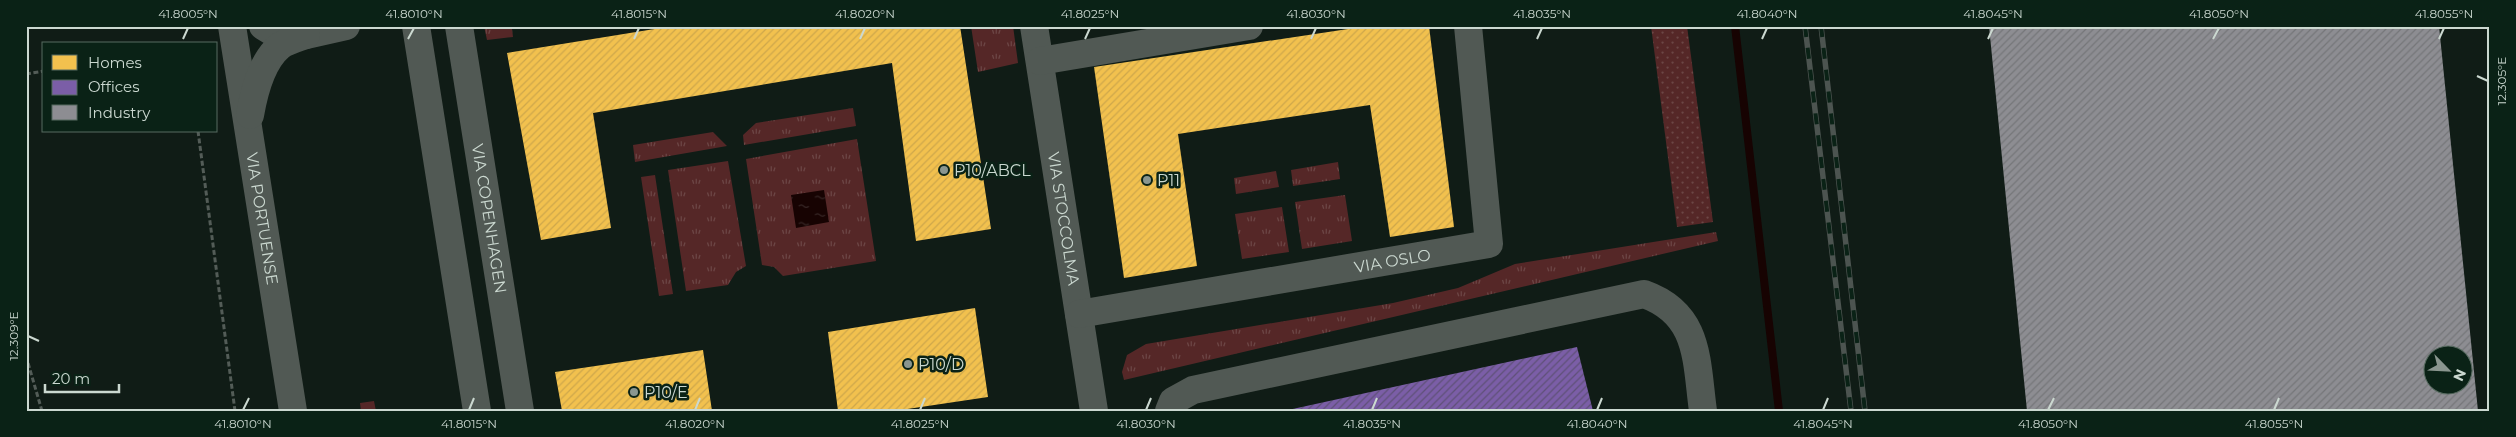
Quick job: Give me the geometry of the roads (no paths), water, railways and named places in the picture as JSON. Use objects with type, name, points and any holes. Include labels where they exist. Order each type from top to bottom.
[{"type":"street","name":"VIA PORTUENSE","points":[[232,26],[293,411]]},
{"type":"street","points":[[264,26],[281,37],[306,35],[346,26]]},
{"type":"street","points":[[416,26],[477,411]]},
{"type":"street","name":"VIA COPENHAGEN","points":[[459,26],[520,411]]},
{"type":"street","name":"VIA STOCCOLMA","points":[[1034,26],[1094,411]]},
{"type":"street","points":[[1040,61],[1249,26]]},
{"type":"street","name":"VIA OSLO","points":[[1079,314],[1489,244],[1468,26]]},
{"type":"street","points":[[248,132],[256,90],[271,56],[281,45],[306,35]]},
{"type":"street","points":[[1169,411],[1173,401],[1193,390],[1644,294],[1660,300],[1677,311],[1687,327],[1694,347],[1703,411]]},
{"type":"water","points":[[824,190],[829,222],[796,228],[791,195]]},
{"type":"waterway","points":[[1735,26],[1779,411]]},
{"type":"railway","points":[[1805,26],[1851,411]]},
{"type":"railway","points":[[1821,26],[1865,411]]},
{"type":"place","name":"P10/ABCL","points":[[944,170]]},
{"type":"place","name":"P11","points":[[1147,180]]},
{"type":"place","name":"P10/D","points":[[908,364]]},
{"type":"place","name":"P10/E","points":[[634,392]]}]
